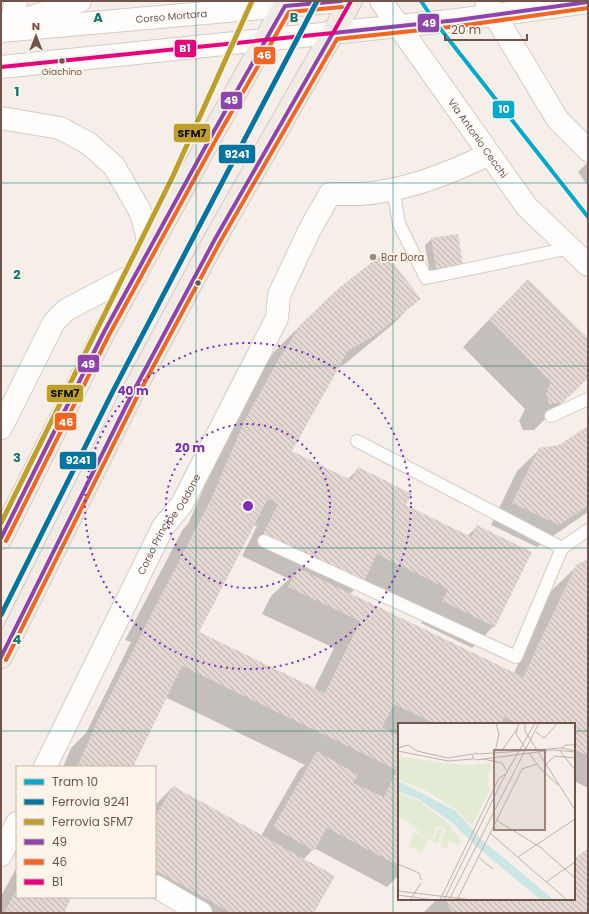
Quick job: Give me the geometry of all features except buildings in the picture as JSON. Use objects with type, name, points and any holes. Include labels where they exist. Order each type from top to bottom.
[{"type":"main road","points":[[1,657],[137,386],[215,239],[351,1]]},
{"type":"main road","points":[[1,538],[104,332],[286,3]]},
{"type":"street","points":[[4,26],[16,1]]},
{"type":"street","points":[[4,26],[80,1]]},
{"type":"street","name":"Corso Mortara","points":[[4,26],[286,3],[341,1]]},
{"type":"street","name":"Via Antonio Cecchi","points":[[381,1],[527,207],[588,264]]},
{"type":"street","points":[[1,67],[398,26],[490,8],[588,2]]},
{"type":"street","points":[[490,8],[544,100],[558,120],[588,150]]},
{"type":"street","points":[[1,118],[60,128],[88,142],[114,166],[140,212],[146,230],[149,251]]},
{"type":"street","points":[[393,189],[446,174],[489,154]]},
{"type":"street","name":"Corso Principe Oddone","points":[[45,766],[163,527],[182,504],[277,318],[279,295],[310,229],[330,194],[362,194],[393,189]]},
{"type":"street","points":[[1,428],[54,322],[66,310],[123,280],[136,275]]},
{"type":"street","points":[[1,855],[16,826]]},
{"type":"street","points":[[156,887],[201,913]]},
{"type":"lane","points":[[393,189],[399,224],[426,278],[570,248]]},
{"type":"lane","points":[[551,416],[588,399]]},
{"type":"lane","points":[[357,442],[562,548]]},
{"type":"lane","points":[[264,541],[516,657],[562,548],[588,530]]},
{"type":"tram line","name":"10","points":[[421,1],[435,22],[588,217]]},
{"type":"rail line","name":"SFM7","points":[[1,523],[173,176],[252,1]]},
{"type":"rail line","name":"9241","points":[[1,615],[113,391],[317,1]]},
{"type":"transit line","name":"49","points":[[1,538],[104,332],[214,131],[285,6],[341,1]]},
{"type":"transit line","name":"B1","points":[[1,67],[333,33],[351,1]]},
{"type":"transit line","name":"49","points":[[1,657],[133,392],[215,239],[333,33],[458,20],[588,2]]},
{"type":"transit line","name":"46","points":[[6,541],[109,335],[219,134],[289,12],[342,7]]},
{"type":"transit line","name":"46","points":[[6,660],[138,395],[220,242],[337,39],[459,26],[588,8]]},
{"type":"place","name":"Giachino","points":[[62,61]]},
{"type":"place","name":"Bar Dora","points":[[373,257]]}]
